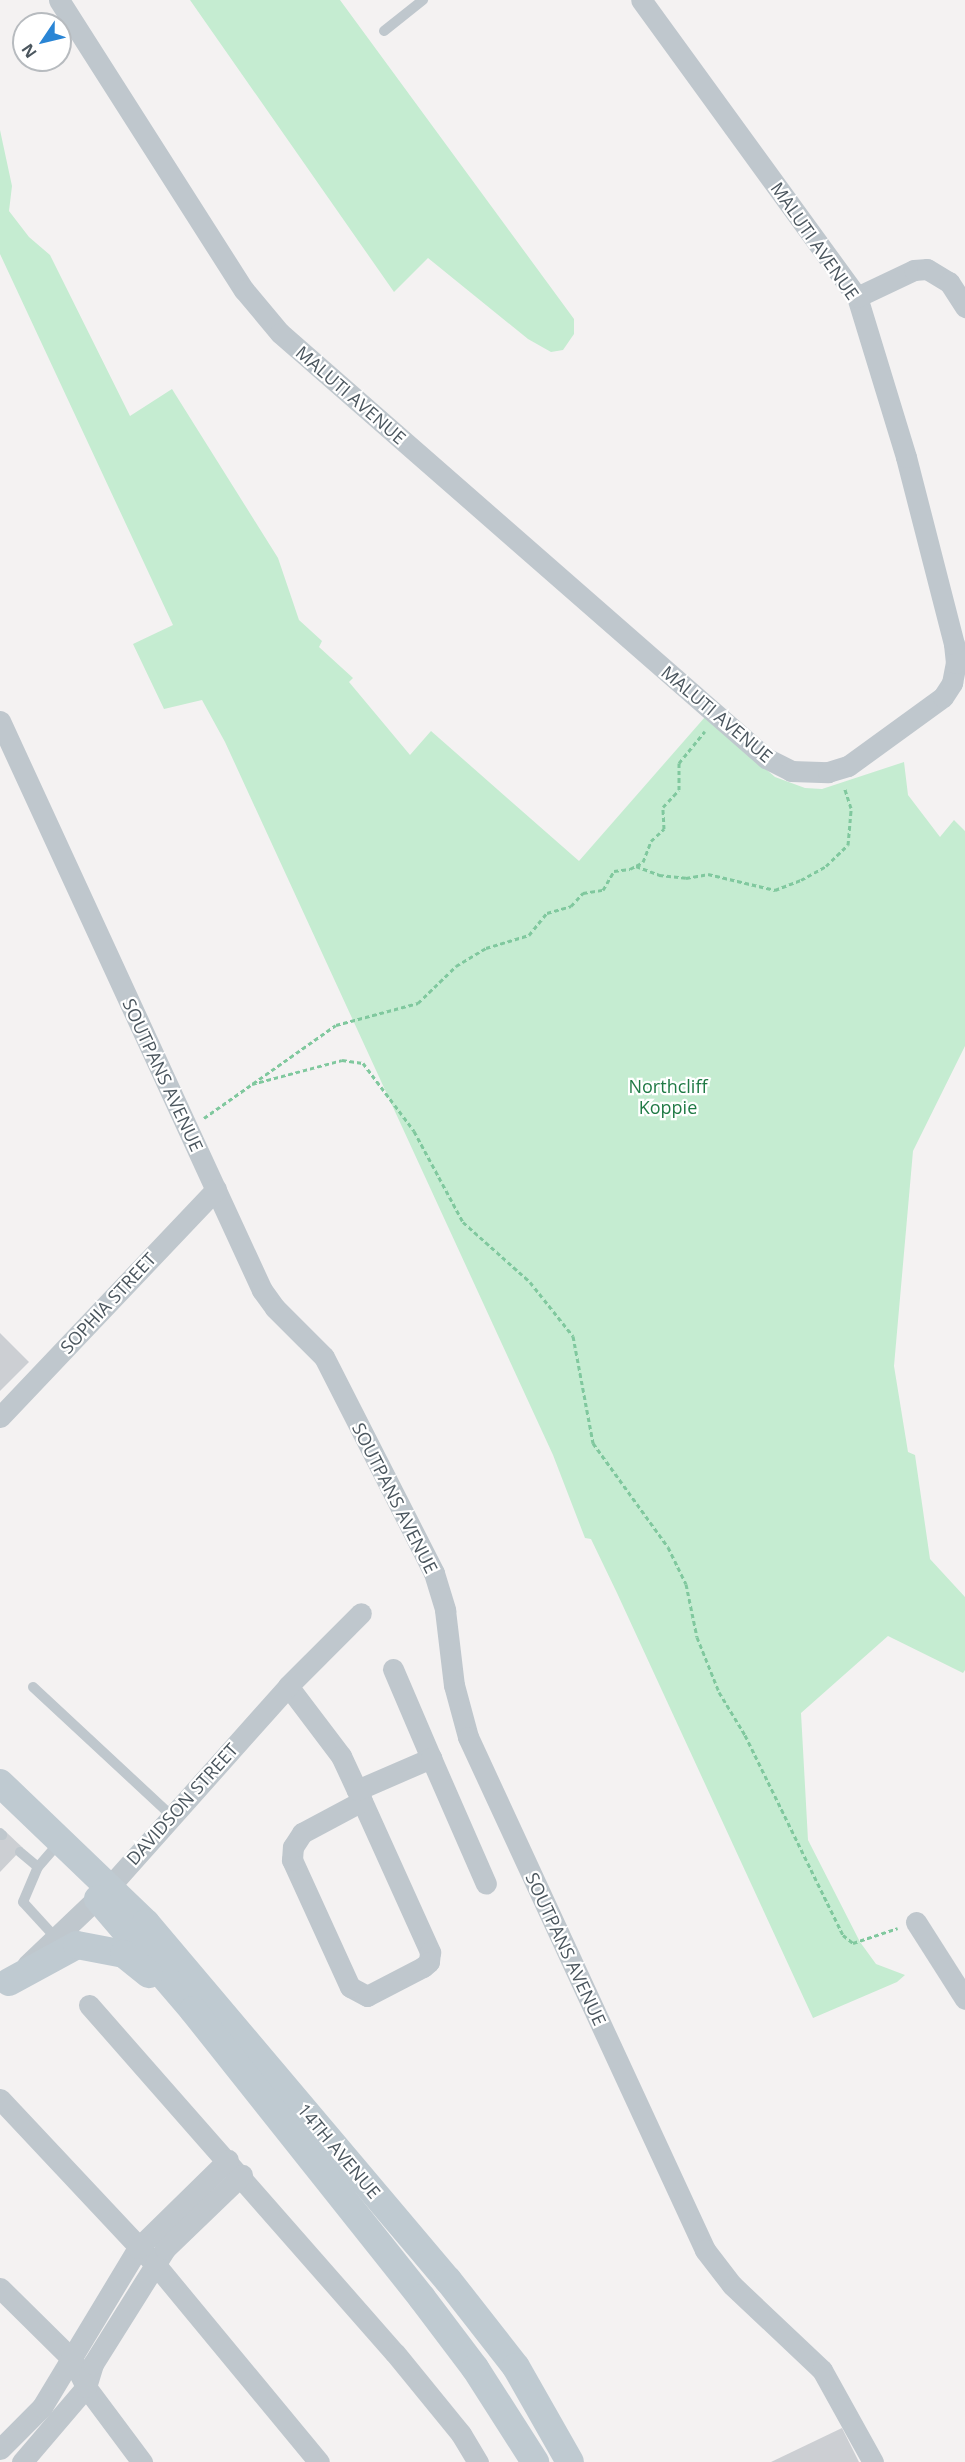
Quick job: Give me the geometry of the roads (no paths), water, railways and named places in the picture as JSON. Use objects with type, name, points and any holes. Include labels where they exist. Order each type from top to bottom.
[{"type":"main road","name":"14TH AVENUE","points":[[2,1790],[81,1861],[193,2010],[475,2368],[535,2462]]},
{"type":"main road","name":"14TH AVENUE","points":[[104,1891],[491,2332],[516,2367],[570,2462]]},
{"type":"main road","points":[[4,1987],[77,1945],[110,1948],[124,1954],[193,2010]]},
{"type":"street","name":"MALUTI AVENUE","points":[[59,0],[244,290],[274,326],[718,716],[781,767],[817,773],[842,768],[936,704],[952,683],[956,663],[906,457],[857,297],[641,0]]},
{"type":"street","points":[[857,297],[914,270],[927,269],[949,282],[965,306]]},
{"type":"street","name":"SOUTPANS AVENUE","points":[[1,724],[267,1298],[324,1357],[434,1573],[445,1610],[454,1685],[468,1737],[705,2250],[732,2285],[822,2370],[873,2462]]},
{"type":"street","name":"SOPHIA STREET","points":[[0,1417],[216,1189]]},
{"type":"street","name":"DAVIDSON STREET","points":[[4,1987],[104,1891],[288,1686],[361,1613]]},
{"type":"street","points":[[393,1669],[486,1884]]},
{"type":"street","points":[[288,1686],[341,1756],[359,1796],[431,1958],[423,1967],[367,1996],[350,1987],[292,1860],[293,1847],[302,1833],[359,1796],[431,1758]]},
{"type":"street","points":[[916,1922],[965,1999]]},
{"type":"street","points":[[89,2005],[235,2167],[402,2362],[461,2434],[478,2462]]},
{"type":"street","points":[[0,2099],[154,2264],[319,2462]]},
{"type":"street","points":[[0,2449],[42,2407],[138,2248],[235,2167]]},
{"type":"street","points":[[22,2462],[62,2420],[86,2387],[93,2364],[154,2264],[235,2167]]},
{"type":"street","points":[[0,2288],[72,2359],[86,2387],[142,2462]]},
{"type":"street","points":[[0,2458],[4,2462]]},
{"type":"lane","points":[[384,31],[423,0]]},
{"type":"lane","points":[[33,1687],[172,1816]]},
{"type":"lane","points":[[55,1937],[23,1904],[38,1867],[61,1841]]},
{"type":"lane","points":[[20,1852],[38,1867]]},
{"type":"park label","name":"Northcliff Koppie","points":[[668,1097]]}]
